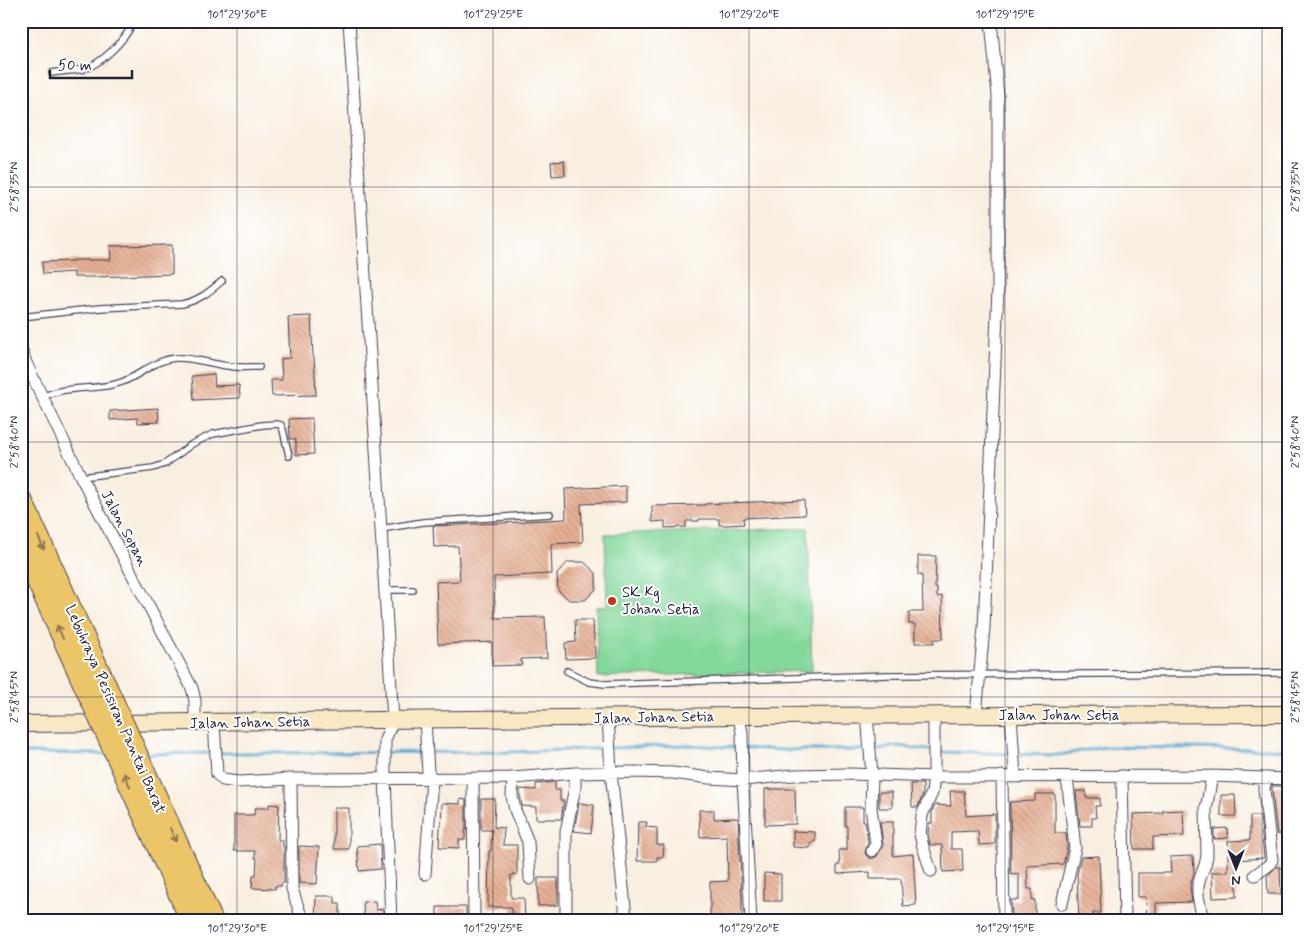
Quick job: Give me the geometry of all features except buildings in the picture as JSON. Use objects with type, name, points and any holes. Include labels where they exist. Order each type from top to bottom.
[{"type":"highway","name":"Lebuhraya Pesisiran Pantai Barat","points":[[21,499],[212,920]]},
{"type":"highway","name":"Lebuhraya Pesisiran Pantai Barat","points":[[21,545],[191,920]]},
{"type":"main road","name":"Jalan Johan Setia","points":[[21,724],[425,719],[609,725],[739,716],[868,723],[934,722],[976,715],[1012,722],[1288,714]]},
{"type":"street","points":[[349,21],[393,720],[385,740],[391,920]]},
{"type":"street","points":[[976,715],[984,628],[998,289],[998,96],[991,21]]},
{"type":"street","name":"Jalan Sopan","points":[[21,348],[26,363],[81,477],[192,688],[195,701],[195,723]]},
{"type":"street","points":[[739,716],[742,733],[752,920]]},
{"type":"street","points":[[425,719],[430,776],[425,874]]},
{"type":"street","points":[[214,722],[217,774],[223,780],[238,782],[385,775],[513,778],[611,768],[709,778],[872,772],[1002,776],[1015,773],[1067,777],[1212,776],[1288,778]]},
{"type":"street","points":[[931,871],[920,834],[922,815],[932,793],[934,722]]},
{"type":"street","points":[[1012,722],[1015,773]]},
{"type":"street","points":[[868,723],[872,772],[871,808],[876,844],[872,851]]},
{"type":"street","points":[[609,725],[611,768],[625,920]]},
{"type":"street","points":[[566,920],[566,832],[575,787],[575,773]]},
{"type":"street","points":[[1002,776],[1004,920]]},
{"type":"street","points":[[1122,776],[1125,920]]},
{"type":"street","points":[[1204,920],[1198,896],[1198,886],[1200,875],[1206,865],[1206,809],[1212,776]]},
{"type":"street","points":[[1062,904],[1075,848],[1067,777]]},
{"type":"street","points":[[473,778],[474,920]]},
{"type":"street","points":[[513,778],[512,796],[514,810],[528,842],[530,879]]},
{"type":"street","points":[[1256,875],[1269,865],[1272,860],[1264,789],[1266,778]]},
{"type":"street","points":[[290,779],[292,889],[302,919]]},
{"type":"lane","points":[[52,73],[84,69],[102,60],[118,44],[134,21]]},
{"type":"lane","points":[[21,316],[100,308],[182,304],[193,302],[202,297],[222,281]]},
{"type":"lane","points":[[42,396],[65,390],[94,388],[118,383],[166,359],[182,358],[227,366],[259,367]]},
{"type":"lane","points":[[81,477],[152,468],[165,464],[192,444],[213,434],[262,425],[281,425],[289,456]]},
{"type":"lane","points":[[381,529],[423,522],[550,514]]},
{"type":"lane","points":[[385,590],[413,590]]},
{"type":"lane","points":[[566,671],[589,682],[605,684],[888,675],[1288,672]]},
{"type":"green space","points":[[808,528],[812,671],[598,677],[596,607],[607,606],[605,534]]},
{"type":"waterway","points":[[219,753],[513,752],[687,745],[784,750],[872,750],[898,746],[942,752],[1059,755],[1104,747],[1288,750]]},
{"type":"waterway","points":[[21,753],[108,754]]},
{"type":"waterway","points":[[144,754],[213,753]]},
{"type":"place","name":"SK Kg Johan Setia","points":[[612,601]]}]
